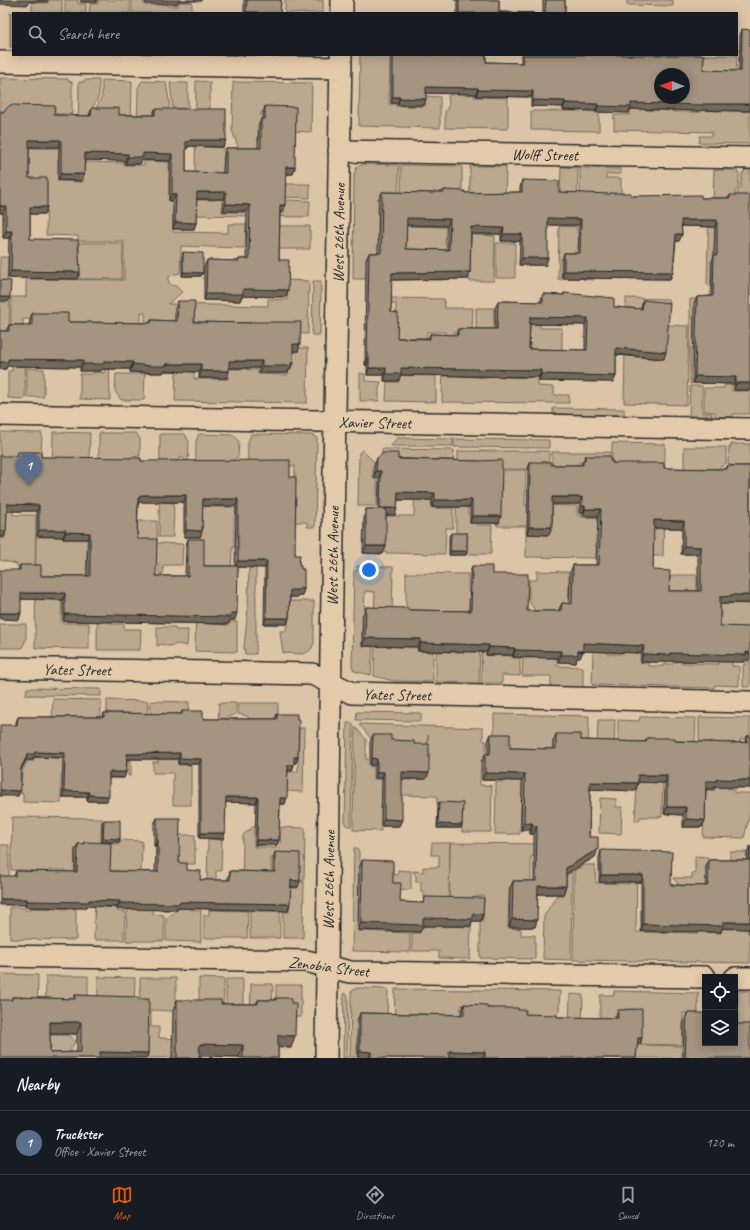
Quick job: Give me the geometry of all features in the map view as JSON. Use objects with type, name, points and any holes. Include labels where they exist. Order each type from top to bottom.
[{"type":"street","points":[[342,0],[342,12]]},
{"type":"street","points":[[0,62],[341,62]]},
{"type":"street","name":"West 26th Avenue","points":[[326,1058],[330,682],[341,62]]},
{"type":"street","name":"Wolff Street","points":[[339,151],[750,158]]},
{"type":"street","name":"Xavier Street","points":[[0,415],[750,429]]},
{"type":"street","name":"Yates Street","points":[[0,668],[312,674],[352,693],[750,702]]},
{"type":"street","name":"Zenobia Street","points":[[0,956],[306,961],[350,972],[702,977]]},
{"type":"street","points":[[738,978],[750,978]]},
{"type":"shaded area","points":[[32,0],[35,0],[36,3],[48,3],[49,0],[62,0],[62,12],[32,12]]},
{"type":"shaded area","points":[[65,0],[78,0],[78,4],[86,4],[86,12],[65,12]]},
{"type":"shaded area","points":[[98,0],[130,0],[130,12],[89,12],[90,4],[98,4]]},
{"type":"shaded area","points":[[132,0],[143,0],[144,5],[161,5],[162,0],[167,0],[167,6],[178,6],[178,2],[192,2],[192,12],[132,12]]},
{"type":"shaded area","points":[[285,0],[323,0],[323,12],[285,12]]},
{"type":"shaded area","points":[[627,0],[673,0],[673,6],[627,5]]},
{"type":"shaded area","points":[[10,13],[12,13],[12,47],[10,47]]},
{"type":"shaded area","points":[[360,56],[390,56],[389,104],[396,104],[396,106],[425,106],[426,96],[440,97],[440,128],[359,126]]},
{"type":"shaded area","points":[[702,56],[737,56],[736,75],[702,81]]},
{"type":"shaded area","points":[[739,58],[750,58],[750,144],[699,143],[700,136],[712,136],[712,132],[614,130],[614,115],[630,115],[631,66],[648,78],[647,110],[669,110],[671,104],[673,104],[673,112],[701,112],[701,82],[715,83],[714,111],[747,111],[748,83],[739,76]]},
{"type":"shaded area","points":[[0,78],[68,79],[68,81],[72,82],[72,114],[53,114],[53,112],[0,111]]},
{"type":"shaded area","points":[[84,80],[99,80],[99,96],[89,114],[89,120],[78,135],[79,82],[84,82]]},
{"type":"shaded area","points":[[102,80],[132,81],[131,128],[94,112],[102,97]]},
{"type":"shaded area","points":[[142,81],[166,82],[170,106],[164,115],[152,115],[150,160],[144,160],[145,140],[137,127],[138,88]]},
{"type":"shaded area","points":[[196,81],[210,82],[210,108],[208,108],[208,114],[203,114],[203,147],[224,148],[223,172],[239,172],[195,178]]},
{"type":"shaded area","points":[[233,82],[312,83],[311,132],[295,131],[295,112],[261,112],[261,124],[258,124],[258,142],[262,143],[261,158],[241,155],[232,130]]},
{"type":"shaded area","points":[[170,83],[188,83],[188,108],[173,108]]},
{"type":"shaded area","points":[[452,88],[474,89],[474,97],[508,98],[508,129],[445,128],[445,112],[449,105],[448,95],[452,95]]},
{"type":"shaded area","points":[[582,105],[596,106],[595,113],[599,113],[599,131],[531,130],[531,111],[582,111]]},
{"type":"shaded area","points":[[25,148],[65,148],[65,159],[58,159],[58,181],[83,182],[83,162],[144,165],[144,161],[169,162],[169,201],[190,202],[195,200],[215,200],[222,195],[222,212],[284,213],[285,200],[310,201],[309,217],[195,215],[195,209],[173,209],[173,232],[228,233],[228,224],[246,224],[245,248],[181,246],[180,273],[171,275],[168,279],[170,285],[176,286],[182,292],[168,304],[268,306],[268,299],[287,300],[287,280],[309,281],[308,334],[145,327],[145,313],[141,312],[141,337],[67,335],[67,319],[23,319],[23,329],[11,329],[11,297],[26,297],[26,279],[124,280],[124,241],[78,241],[78,236],[46,235],[47,183],[28,183]]},
{"type":"shaded area","points":[[363,164],[399,165],[398,199],[378,198],[378,240],[398,248],[367,260],[366,279],[353,279],[354,174],[357,167]]},
{"type":"shaded area","points":[[401,165],[462,166],[462,197],[430,196],[430,225],[405,225],[401,199]]},
{"type":"shaded area","points":[[470,166],[506,166],[505,202],[475,201],[475,235],[495,236],[494,281],[469,281]]},
{"type":"shaded area","points":[[561,167],[578,168],[577,198],[559,225]]},
{"type":"shaded area","points":[[580,168],[621,169],[621,174],[606,174],[606,178],[621,178],[621,197],[580,198]]},
{"type":"shaded area","points":[[714,170],[737,170],[737,173],[739,173],[739,186],[735,192],[735,198],[715,209],[714,261],[711,261],[711,285],[707,285],[709,204],[713,204]]},
{"type":"shaded area","points":[[744,170],[750,170],[750,208],[737,203],[738,191],[741,187],[742,173],[744,173]]},
{"type":"shaded area","points":[[279,184],[310,184],[310,198],[284,197]]},
{"type":"shaded area","points":[[279,226],[310,226],[310,249],[279,249]]},
{"type":"shaded area","points":[[405,226],[446,227],[445,245],[452,245],[443,260],[443,280],[429,280],[429,256],[400,248]]},
{"type":"shaded area","points":[[559,226],[577,227],[577,234],[602,235],[593,280],[583,279],[583,260],[561,259],[561,280],[558,279]]},
{"type":"shaded area","points":[[79,243],[123,243],[122,279],[79,279]]},
{"type":"shaded area","points":[[496,243],[515,243],[515,278],[496,278]]},
{"type":"shaded area","points":[[0,257],[8,257],[7,283],[0,283]]},
{"type":"shaded area","points":[[313,281],[321,281],[320,335],[312,335]]},
{"type":"shaded area","points":[[388,298],[444,299],[445,308],[473,308],[472,332],[454,332],[453,342],[445,340],[445,332],[427,332],[426,344],[408,344],[407,375],[436,376],[436,402],[386,401],[387,382],[399,382],[400,375],[395,344],[396,304],[388,303]]},
{"type":"shaded area","points":[[626,298],[668,299],[667,325],[689,326],[687,405],[624,403]]},
{"type":"shaded area","points":[[690,299],[710,299],[712,348],[692,348],[692,384],[690,384]]},
{"type":"shaded area","points":[[0,302],[10,302],[9,331],[6,331],[5,337],[0,337]]},
{"type":"shaded area","points":[[476,308],[494,308],[494,336],[476,332]]},
{"type":"shaded area","points":[[530,321],[540,322],[540,328],[562,328],[562,352],[530,351],[530,343],[520,343]]},
{"type":"shaded area","points":[[26,330],[25,399],[8,398],[8,371],[12,371],[12,366]]},
{"type":"shaded area","points":[[247,331],[247,370],[258,370],[258,374],[288,375],[288,370],[291,370],[291,352],[298,352],[298,348],[308,348],[307,403],[175,401],[176,373],[180,373],[180,367],[194,367],[194,379],[228,379],[228,369],[240,369],[240,348]]},
{"type":"shaded area","points":[[487,345],[504,377],[528,378],[528,360],[539,360],[538,386],[554,387],[554,395],[569,395],[569,403],[442,402],[443,364],[462,376],[487,378]]},
{"type":"shaded area","points":[[109,348],[110,400],[80,399],[80,374],[93,374],[93,372],[104,373],[105,354]]},
{"type":"shaded area","points":[[27,368],[44,369],[44,397],[27,397]]},
{"type":"shaded area","points":[[360,373],[365,374],[365,381],[381,382],[379,388],[379,401],[360,401]]},
{"type":"shaded area","points":[[116,374],[145,374],[144,400],[121,400],[115,391]]},
{"type":"shaded area","points":[[725,385],[732,385],[732,391],[750,391],[750,414],[733,414],[733,417],[715,417],[715,412],[704,411],[704,388],[724,388]]},
{"type":"shaded area","points":[[690,386],[702,386],[702,413],[712,413],[712,416],[689,416]]},
{"type":"shaded area","points":[[553,408],[624,409],[624,415],[553,414]]},
{"type":"shaded area","points":[[0,432],[42,433],[41,457],[14,456],[13,515],[36,515],[35,567],[17,567],[17,564],[0,560],[0,538],[5,538],[6,516],[0,516]]},
{"type":"shaded area","points":[[53,432],[90,433],[86,581],[62,581],[61,623],[89,623],[89,649],[35,648],[36,537],[55,537],[55,514],[51,514]]},
{"type":"shaded area","points":[[99,433],[136,433],[140,439],[140,456],[131,457],[128,460],[137,521],[157,521],[157,542],[155,542],[112,581],[112,624],[124,624],[124,629],[141,629],[140,650],[97,650]]},
{"type":"shaded area","points":[[160,434],[185,434],[189,442],[188,461],[180,458],[177,462],[163,467],[163,502],[174,503],[173,537],[159,537]]},
{"type":"shaded area","points":[[199,434],[234,435],[239,442],[238,457],[224,465],[212,465],[212,507],[236,507],[231,571],[202,571],[200,544],[201,516],[195,516],[196,441]]},
{"type":"shaded area","points":[[251,434],[312,435],[317,438],[315,527],[307,527],[307,522],[294,522],[295,466],[260,465],[247,490],[248,442]]},
{"type":"shaded area","points":[[397,438],[453,439],[453,446],[391,446]]},
{"type":"shaded area","points":[[454,439],[549,440],[549,448],[454,447]]},
{"type":"shaded area","points":[[612,443],[665,444],[663,556],[651,556],[652,529],[657,529],[657,514],[610,525]]},
{"type":"shaded area","points":[[731,444],[750,444],[750,511],[736,467],[728,464],[729,447],[731,447]]},
{"type":"shaded area","points":[[684,447],[726,447],[726,463],[715,471],[684,470]]},
{"type":"shaded area","points":[[382,449],[454,450],[453,465],[382,459]]},
{"type":"shaded area","points":[[362,450],[375,463],[373,465],[373,479],[377,479],[377,506],[358,506],[359,453]]},
{"type":"shaded area","points":[[458,451],[549,451],[549,469],[500,469],[458,478]]},
{"type":"shaded area","points":[[552,452],[610,452],[610,462],[579,462],[578,504],[552,471]]},
{"type":"shaded area","points":[[415,468],[432,499],[431,508],[453,508],[453,528],[446,528],[445,554],[385,553],[385,516],[414,516]]},
{"type":"shaded area","points":[[501,470],[526,470],[525,505],[577,506],[577,515],[581,515],[581,517],[609,518],[616,536],[596,536],[596,558],[526,557],[526,526],[497,526]]},
{"type":"shaded area","points":[[456,486],[468,488],[468,514],[476,514],[476,525],[492,525],[491,554],[467,554],[468,535],[456,535]]},
{"type":"shaded area","points":[[156,543],[183,544],[182,565],[163,565],[163,574],[159,574],[159,564],[156,564]]},
{"type":"shaded area","points":[[357,566],[393,567],[392,616],[374,615],[375,592],[365,591],[364,613],[362,614],[362,646],[373,647],[371,675],[354,671],[352,666],[354,571],[357,571]]},
{"type":"shaded area","points":[[249,568],[256,568],[256,654],[245,654],[244,647],[248,609]]},
{"type":"shaded area","points":[[537,571],[569,572],[569,598],[581,598],[575,611],[558,610],[558,617],[540,618],[529,602],[529,580],[537,580]]},
{"type":"shaded area","points":[[406,573],[468,574],[468,592],[510,592],[480,632],[479,683],[436,682],[436,652],[459,652],[460,618],[406,614]]},
{"type":"shaded area","points":[[674,575],[697,575],[697,596],[669,601],[670,577]]},
{"type":"shaded area","points":[[209,583],[209,624],[229,625],[230,622],[237,622],[237,652],[195,651],[196,599]]},
{"type":"shaded area","points":[[288,601],[314,601],[314,643],[309,651],[303,654],[283,653],[280,631],[286,631],[288,625]]},
{"type":"shaded area","points":[[719,603],[750,604],[750,627],[718,659]]},
{"type":"shaded area","points":[[404,618],[417,618],[417,651],[433,652],[433,682],[394,681],[374,676],[375,646],[404,647]]},
{"type":"shaded area","points":[[540,618],[554,658],[557,659],[557,666],[583,667],[583,688],[551,688],[551,676],[522,676],[523,658],[539,658]]},
{"type":"shaded area","points":[[682,623],[681,663],[718,664],[718,661],[732,661],[732,666],[739,666],[739,686],[715,685],[714,688],[592,685],[593,647],[607,648],[607,654],[621,654],[641,627],[640,662],[648,663],[648,666],[664,666],[664,664],[673,664],[674,636]]},
{"type":"shaded area","points":[[0,624],[26,624],[26,639],[22,648],[0,648]]},
{"type":"shaded area","points":[[157,627],[175,627],[175,630],[188,630],[187,646],[178,644],[169,646],[162,644],[157,646]]},
{"type":"shaded area","points":[[482,632],[486,632],[486,655],[512,656],[512,658],[520,658],[520,676],[502,675],[502,683],[481,683]]},
{"type":"shaded area","points":[[745,661],[750,661],[750,687],[743,687],[743,665],[745,665]]},
{"type":"shaded area","points":[[27,688],[101,689],[101,696],[26,695]]},
{"type":"shaded area","points":[[53,699],[101,700],[101,725],[89,775],[61,774],[61,803],[23,802],[23,794],[21,794],[22,772],[27,761],[34,761],[34,757],[63,758],[52,720]]},
{"type":"shaded area","points":[[107,700],[148,701],[147,718],[131,725],[131,776],[128,776],[128,744],[107,718]]},
{"type":"shaded area","points":[[151,701],[189,702],[189,716],[178,723],[178,765],[191,765],[191,805],[173,805],[173,773],[153,773],[153,762],[158,762],[158,716],[150,716]]},
{"type":"shaded area","points":[[219,703],[236,703],[236,714],[227,717],[218,727]]},
{"type":"shaded area","points":[[238,703],[278,703],[278,718],[274,718],[274,724],[270,724],[269,765],[272,765],[272,771],[298,772],[299,728],[304,728],[303,792],[286,791],[286,781],[257,780],[257,746],[254,745],[252,725],[249,718],[245,715],[238,714]]},
{"type":"shaded area","points":[[357,712],[421,713],[421,721],[356,720]]},
{"type":"shaded area","points":[[494,714],[589,716],[588,758],[578,741],[553,741],[552,756],[528,775],[494,740]]},
{"type":"shaded area","points":[[640,717],[696,718],[695,741],[682,749],[618,747],[618,720],[639,721]]},
{"type":"shaded area","points":[[699,717],[750,718],[750,740],[741,739],[738,746],[713,749],[699,740]]},
{"type":"shaded area","points":[[598,720],[615,720],[614,748],[597,747]]},
{"type":"shaded area","points":[[347,723],[353,723],[351,826],[345,824]]},
{"type":"shaded area","points":[[359,724],[483,728],[483,740],[486,741],[486,759],[481,760],[480,785],[492,786],[491,832],[462,832],[462,806],[437,805],[437,796],[401,795],[400,806],[381,806],[381,831],[353,830],[355,727],[366,739],[366,759],[369,760],[369,766],[374,767],[374,779],[412,780],[412,778],[427,775],[428,735],[427,747],[373,741]]},
{"type":"shaded area","points":[[715,775],[728,775],[728,789],[734,789],[734,793],[750,793],[750,813],[744,838],[703,837],[705,790],[715,790]]},
{"type":"shaded area","points":[[505,776],[528,776],[526,800],[521,800],[520,834],[495,834],[496,782],[505,782]]},
{"type":"shaded area","points":[[639,778],[663,778],[662,817],[640,817],[639,821],[635,821],[637,784],[639,783]]},
{"type":"shaded area","points":[[600,798],[616,799],[616,807],[622,807],[621,834],[599,833]]},
{"type":"shaded area","points":[[12,817],[102,818],[100,853],[102,907],[117,908],[117,911],[125,911],[124,940],[94,940],[96,848],[75,849],[74,879],[65,879],[65,870],[49,870],[50,877],[27,881],[27,870],[11,870]]},
{"type":"shaded area","points":[[254,826],[254,847],[280,848],[281,827],[305,828],[304,881],[299,880],[299,858],[271,858],[271,878],[258,905],[258,911],[280,911],[280,938],[250,938],[250,909],[242,909],[243,835]]},
{"type":"shaded area","points":[[179,835],[195,835],[195,864],[185,864],[185,869],[157,848]]},
{"type":"shaded area","points":[[208,839],[222,840],[221,871],[216,871],[216,884],[207,887]]},
{"type":"shaded area","points":[[120,840],[142,841],[141,875],[106,875],[109,844],[120,844]]},
{"type":"shaded area","points":[[432,843],[450,843],[449,904],[446,905],[446,926],[471,927],[470,959],[439,958],[439,951],[412,951],[412,933],[420,933],[421,927],[424,927],[424,892],[421,892],[421,882],[416,882],[416,876],[413,871],[423,872],[423,867],[439,867],[439,855],[431,855]]},
{"type":"shaded area","points":[[450,843],[551,844],[551,856],[531,856],[531,887],[509,887],[508,928],[521,929],[521,935],[535,935],[535,959],[480,958],[480,922],[483,922],[484,896],[477,896],[474,899],[449,904]]},
{"type":"shaded area","points":[[0,845],[9,845],[9,882],[0,882]]},
{"type":"shaded area","points":[[354,848],[357,848],[359,852],[358,931],[410,933],[410,952],[352,951]]},
{"type":"shaded area","points":[[730,852],[747,852],[746,872],[750,872],[748,933],[750,934],[750,963],[573,960],[574,871],[584,865],[595,865],[596,883],[629,884],[630,858],[637,858],[636,932],[698,933],[699,904],[683,890],[673,878],[692,878],[692,873],[695,872],[695,856],[708,857],[706,866],[705,891],[703,891],[703,932],[721,933],[722,929],[733,929],[730,894]]},
{"type":"shaded area","points":[[398,870],[411,871],[411,889],[398,890],[397,927],[391,874],[398,875]]},
{"type":"shaded area","points":[[572,872],[571,960],[543,959],[544,916],[557,895],[564,895],[564,877]]},
{"type":"shaded area","points":[[298,882],[304,882],[303,938],[283,938],[283,912],[289,912],[290,888],[298,888]]},
{"type":"shaded area","points":[[142,898],[153,898],[153,914],[164,915],[164,941],[126,941],[127,911],[129,911],[129,909],[141,909]]},
{"type":"shaded area","points":[[182,906],[191,906],[191,910],[201,910],[201,942],[166,941],[166,919]]},
{"type":"shaded area","points":[[10,907],[24,908],[25,910],[31,910],[31,908],[76,909],[76,940],[10,939]]},
{"type":"shaded area","points":[[209,910],[248,911],[247,938],[204,938],[204,915],[209,915]]},
{"type":"shaded area","points":[[0,974],[38,975],[37,1009],[0,1011]]},
{"type":"shaded area","points":[[46,976],[88,976],[88,1009],[45,1034]]},
{"type":"shaded area","points":[[98,977],[135,978],[134,1007],[97,1036]]},
{"type":"shaded area","points":[[140,978],[176,978],[176,1008],[174,1011],[151,1010],[151,1026],[146,1026],[140,1016]]},
{"type":"shaded area","points":[[199,978],[224,979],[223,1013],[199,1028]]},
{"type":"shaded area","points":[[226,979],[243,979],[243,1018],[226,1015]]},
{"type":"shaded area","points":[[251,984],[273,984],[272,1008],[250,1019]]},
{"type":"shaded area","points":[[276,985],[301,985],[301,1017],[293,1017],[276,1004]]},
{"type":"shaded area","points":[[356,988],[388,989],[387,1019],[357,1018],[357,1057],[350,1057],[351,992]]},
{"type":"shaded area","points":[[395,989],[560,991],[559,1011],[553,1019],[524,1018],[473,1005],[461,1005],[460,1058],[448,1057],[394,1026]]},
{"type":"shaded area","points":[[614,991],[698,993],[698,1013],[683,1013],[682,1045],[641,1044],[641,1015],[634,1009],[624,1009],[624,1015],[615,1015],[615,1028],[600,1023],[600,995],[614,995]]},
{"type":"shaded area","points":[[738,991],[750,991],[750,1026],[738,1029]]},
{"type":"shaded area","points":[[344,993],[348,996],[347,1058],[343,1058]]},
{"type":"shaded area","points":[[570,994],[583,995],[582,1023],[569,1031]]},
{"type":"shaded area","points":[[148,1027],[159,1027],[159,1038],[187,1039],[187,1057],[148,1058]]},
{"type":"shaded area","points":[[47,1035],[67,1035],[76,1041],[71,1048],[71,1058],[46,1058]]},
{"type":"shaded area","points":[[636,1045],[682,1046],[682,1058],[612,1058]]},
{"type":"building","points":[[247,0],[281,0],[280,12],[246,12]]},
{"type":"building","points":[[459,0],[499,0],[499,12],[459,12]]},
{"type":"building","points":[[546,0],[565,0],[565,12],[545,12]]},
{"type":"building","points":[[742,29],[750,30],[750,104],[703,105],[667,104],[690,104],[690,68],[654,68],[654,104],[631,103],[631,107],[598,106],[598,104],[533,100],[533,91],[478,90],[478,88],[426,87],[426,99],[393,97],[393,56],[486,56],[486,62],[523,63],[523,56],[704,56],[703,70],[741,71]]},
{"type":"building","points":[[10,105],[55,106],[54,115],[91,116],[92,108],[119,108],[119,115],[155,115],[155,109],[226,109],[226,140],[190,140],[186,142],[186,172],[226,173],[226,148],[261,148],[261,119],[265,119],[265,106],[296,107],[295,167],[286,167],[285,205],[280,205],[279,260],[289,260],[288,290],[243,289],[243,294],[206,294],[207,260],[239,261],[239,259],[249,259],[250,205],[226,204],[226,192],[197,192],[196,223],[175,222],[176,194],[172,194],[172,154],[143,153],[143,157],[128,157],[128,154],[85,153],[84,174],[61,174],[61,140],[29,140],[29,178],[47,178],[47,207],[30,207],[30,239],[78,240],[80,272],[11,271],[12,231],[6,231],[6,206],[0,206],[0,112],[3,112]]},
{"type":"building","points":[[522,180],[559,181],[559,192],[610,194],[631,193],[631,196],[701,195],[701,198],[730,198],[730,195],[750,195],[750,383],[736,383],[736,377],[695,376],[697,297],[713,296],[714,255],[717,255],[717,220],[681,220],[682,234],[676,234],[673,272],[564,271],[564,253],[580,253],[581,219],[548,218],[548,258],[522,258],[522,234],[503,234],[504,228],[471,227],[470,272],[392,273],[391,312],[398,313],[397,338],[430,339],[430,334],[458,335],[458,329],[497,329],[498,301],[543,302],[543,294],[564,295],[564,293],[614,298],[614,307],[642,309],[643,300],[670,303],[666,352],[616,348],[616,376],[541,374],[541,370],[401,368],[401,374],[386,374],[386,368],[369,368],[369,358],[367,358],[369,253],[381,253],[382,192],[433,193],[444,192],[444,190],[465,191],[465,193],[522,192]],"holes":[[[407,218],[450,219],[449,250],[406,249]],[[530,317],[588,318],[587,350],[529,349]]]},
{"type":"building","points":[[183,252],[203,253],[203,273],[183,272]]},
{"type":"building","points":[[0,280],[11,281],[10,297],[0,297]]},
{"type":"building","points":[[178,301],[195,301],[194,322],[301,322],[300,344],[293,344],[293,363],[291,363],[291,366],[262,366],[262,361],[229,361],[229,371],[201,371],[201,364],[166,364],[166,366],[151,366],[133,364],[133,362],[104,361],[104,364],[83,364],[83,360],[8,359],[8,362],[0,362],[0,331],[9,331],[9,325],[32,325],[32,313],[68,313],[68,322],[151,323],[151,320],[177,321]]},
{"type":"building","points":[[17,452],[41,452],[41,457],[141,458],[141,461],[290,460],[290,477],[296,477],[295,555],[300,555],[299,566],[301,566],[301,569],[304,569],[304,589],[300,588],[300,590],[290,590],[289,618],[266,618],[267,561],[238,561],[238,499],[203,499],[202,531],[186,530],[186,495],[140,495],[140,498],[138,498],[137,539],[157,539],[156,576],[188,576],[188,539],[204,539],[204,566],[238,566],[237,613],[231,613],[231,617],[65,614],[65,593],[21,593],[21,613],[0,613],[0,570],[20,570],[20,565],[41,565],[41,576],[90,576],[90,533],[66,532],[66,530],[39,530],[39,505],[7,504],[6,531],[0,530],[0,456],[17,456]]},
{"type":"building","points":[[383,453],[398,453],[398,459],[478,461],[502,460],[501,516],[472,516],[472,500],[435,500],[435,493],[398,492],[397,508],[380,508],[381,471],[376,471],[377,458]]},
{"type":"building","points":[[585,456],[610,456],[610,461],[613,461],[612,463],[664,463],[664,468],[727,469],[727,466],[750,466],[750,595],[730,595],[731,596],[720,597],[720,626],[750,627],[750,653],[746,652],[746,655],[670,653],[670,655],[643,654],[644,646],[583,643],[583,651],[578,651],[578,655],[561,655],[561,651],[515,650],[515,648],[489,647],[489,645],[421,643],[421,639],[365,638],[366,607],[408,608],[408,610],[471,611],[472,566],[492,566],[492,574],[528,574],[527,611],[559,611],[561,610],[562,603],[572,604],[573,565],[599,565],[601,509],[585,509],[585,506],[582,506],[582,497],[552,497],[552,527],[529,527],[530,462],[551,462],[551,465],[583,465],[583,460],[585,460]],"holes":[[[654,520],[684,521],[684,546],[701,547],[701,591],[669,591],[670,571],[653,570]]]},
{"type":"building","points":[[366,509],[386,509],[386,546],[366,546]]},
{"type":"building","points":[[451,533],[467,533],[467,551],[450,551]]},
{"type":"building","points":[[182,711],[203,711],[204,719],[277,719],[277,714],[297,714],[297,719],[299,719],[298,757],[294,757],[294,765],[288,765],[287,798],[280,798],[279,840],[257,840],[258,797],[226,797],[225,833],[201,833],[201,759],[180,758],[180,753],[127,754],[126,772],[109,772],[109,796],[89,795],[89,792],[64,791],[65,753],[35,752],[35,754],[28,754],[21,768],[20,791],[0,790],[0,725],[17,725],[18,717],[104,717],[104,713],[182,714]]},
{"type":"building","points":[[491,734],[510,734],[510,748],[556,749],[556,734],[581,734],[581,740],[646,742],[647,738],[675,738],[675,741],[733,743],[747,742],[747,736],[750,736],[750,780],[717,779],[717,781],[706,781],[705,820],[686,819],[686,807],[667,807],[667,775],[638,775],[638,783],[590,782],[589,837],[598,837],[598,849],[566,868],[566,886],[538,886],[537,920],[512,919],[513,881],[536,881],[537,826],[533,826],[532,823],[524,823],[525,774],[485,773],[485,754],[490,754]]},
{"type":"building","points":[[373,735],[391,735],[391,740],[414,741],[414,744],[429,744],[429,773],[402,772],[402,820],[384,819],[384,772],[377,772],[377,759],[372,758]]},
{"type":"building","points":[[439,802],[463,803],[462,825],[438,824]]},
{"type":"building","points":[[157,818],[180,818],[179,863],[187,863],[187,870],[201,871],[200,880],[230,880],[230,871],[275,872],[275,852],[300,853],[300,881],[291,880],[290,904],[179,902],[179,904],[120,903],[120,901],[27,901],[27,899],[0,899],[0,876],[16,876],[16,871],[77,872],[78,844],[84,844],[84,842],[111,843],[110,871],[158,872]]},
{"type":"building","points":[[104,820],[120,820],[120,839],[103,838]]},
{"type":"building","points":[[750,846],[750,922],[723,922],[723,926],[643,924],[643,875],[601,875],[601,850],[672,852],[671,885],[707,886],[709,860],[749,860]]},
{"type":"building","points":[[362,860],[393,861],[393,883],[401,883],[400,902],[424,903],[425,897],[484,898],[483,914],[473,914],[473,919],[425,918],[423,919],[423,925],[361,923]]},
{"type":"building","points":[[75,995],[138,997],[138,999],[149,999],[148,1053],[100,1052],[100,1058],[0,1058],[0,1000],[12,1000],[12,997],[75,999]],"holes":[[[50,1022],[81,1022],[81,1052],[50,1053]]]},
{"type":"building","points":[[276,998],[291,998],[291,1003],[296,1003],[295,1036],[278,1035],[278,1058],[243,1058],[243,1045],[200,1044],[199,1058],[177,1058],[177,1000],[221,1000],[221,1004],[258,1004],[258,1000],[276,1000]]},
{"type":"building","points":[[464,1004],[487,1005],[487,1008],[518,1008],[518,1010],[526,1010],[525,1014],[557,1015],[557,1017],[618,1018],[618,1010],[642,1009],[642,1038],[638,1038],[636,1058],[485,1058],[485,1052],[449,1051],[449,1058],[371,1058],[371,1052],[360,1051],[360,1013],[464,1015]]},
{"type":"building","points":[[687,1013],[702,1013],[702,1046],[738,1046],[738,1024],[750,1024],[750,1058],[685,1058]]},
{"type":"place","name":"Truckster","points":[[29,486]]}]
